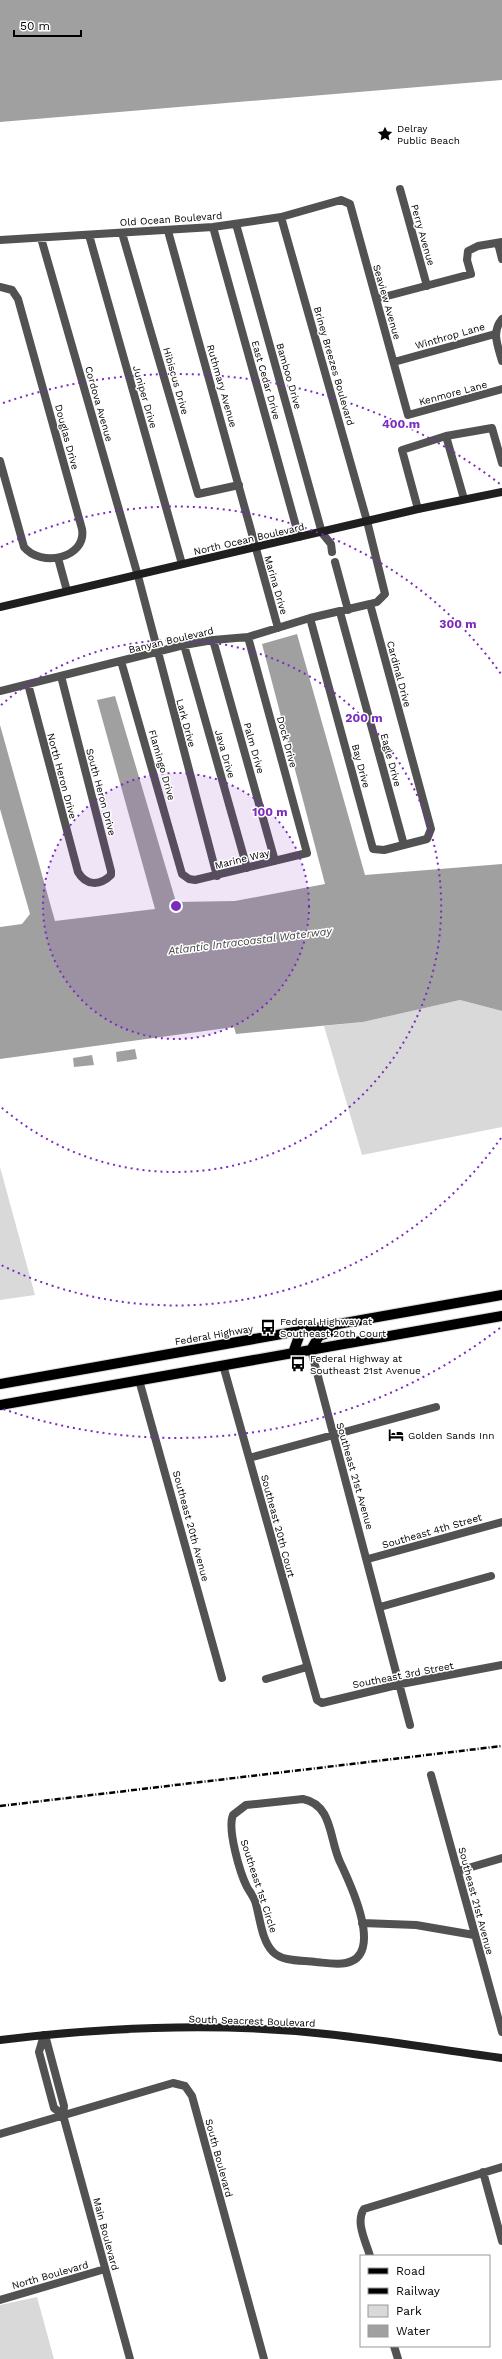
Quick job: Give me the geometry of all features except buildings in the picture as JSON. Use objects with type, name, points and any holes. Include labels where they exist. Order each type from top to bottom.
[{"type":"main road","name":"North Ocean Boulevard","points":[[0,607],[138,576],[182,564],[418,509],[502,492]]},
{"type":"main road","name":"Federal Highway","points":[[0,1384],[502,1295]]},
{"type":"main road","points":[[311,1350],[323,1333],[386,1321],[406,1311]]},
{"type":"main road","points":[[0,1404],[502,1316]]},
{"type":"main road","points":[[293,1353],[301,1331]]},
{"type":"main road","name":"South Seacrest Boulevard","points":[[0,2040],[44,2035],[159,2028],[245,2029],[325,2034],[502,2058]]},
{"type":"street","name":"Perry Avenue","points":[[400,189],[427,286]]},
{"type":"street","name":"Old Ocean Boulevard","points":[[0,240],[168,231],[213,227],[281,217],[341,200]]},
{"type":"street","name":"Seaview Avenue","points":[[341,200],[350,204],[408,415]]},
{"type":"street","name":"Briney Breezes Boulevard","points":[[281,217],[367,521],[385,594],[377,602],[370,604]]},
{"type":"street","name":"Bamboo Drive","points":[[236,224],[322,532],[331,544],[332,552]]},
{"type":"street","name":"East Cedar Drive","points":[[213,227],[299,537]]},
{"type":"street","name":"Ruthmary Avenue","points":[[168,231],[239,485],[255,548]]},
{"type":"street","name":"Hibiscus Drive","points":[[122,233],[198,494],[239,485]]},
{"type":"street","name":"Juniper Drive","points":[[89,235],[182,564]]},
{"type":"street","name":"Cordova Avenue","points":[[41,238],[138,576]]},
{"type":"street","points":[[376,299],[470,274],[467,260],[468,252],[478,246],[500,243],[502,259]]},
{"type":"street","name":"Douglas Drive","points":[[0,287],[12,290],[18,299],[82,529],[83,537],[80,544],[58,558]]},
{"type":"street","name":"Winthrop Lane","points":[[394,362],[495,334],[497,326],[502,319]]},
{"type":"street","points":[[495,334],[502,361]]},
{"type":"street","name":"Kenmore Lane","points":[[408,415],[502,389]]},
{"type":"street","points":[[418,509],[402,450],[446,436],[492,428],[502,462]]},
{"type":"street","points":[[446,436],[464,499]]},
{"type":"street","points":[[0,461],[24,547],[34,557],[58,558],[67,592]]},
{"type":"street","name":"Marina Drive","points":[[255,548],[278,628]]},
{"type":"street","name":"Eagle Drive","points":[[335,562],[344,611],[404,845]]},
{"type":"street","name":"Lark Drive","points":[[138,576],[157,653],[217,876]]},
{"type":"street","name":"Banyan Boulevard","points":[[0,691],[122,662],[184,645],[214,640],[248,637],[310,618],[370,604]]},
{"type":"street","name":"Cardinal Drive","points":[[370,604],[431,829],[427,839],[404,845]]},
{"type":"street","name":"Bay Drive","points":[[310,618],[374,849],[384,850],[404,845]]},
{"type":"street","name":"Dock Drive","points":[[248,637],[307,853]]},
{"type":"street","name":"Palm Drive","points":[[214,640],[275,861]]},
{"type":"street","name":"Java Drive","points":[[184,645],[247,868]]},
{"type":"street","name":"Flamingo Drive","points":[[122,662],[182,874]]},
{"type":"street","name":"South Heron Drive","points":[[60,676],[111,875],[99,884],[87,882],[78,872]]},
{"type":"street","name":"North Heron Drive","points":[[28,684],[78,872]]},
{"type":"street","name":"Marine Way","points":[[182,874],[189,880],[195,880],[217,876],[307,853]]},
{"type":"street","name":"Southeast 21st Avenue","points":[[311,1350],[333,1436],[368,1559],[410,1725]]},
{"type":"street","name":"Southeast 20th Court","points":[[223,1365],[314,1693]]},
{"type":"street","name":"Southeast 20th Avenue","points":[[139,1380],[222,1678]]},
{"type":"street","points":[[249,1458],[436,1407]]},
{"type":"street","name":"Southeast 4th Street","points":[[368,1559],[502,1522]]},
{"type":"street","points":[[380,1607],[491,1576]]},
{"type":"street","name":"Southeast 3rd Street","points":[[314,1693],[322,1703],[400,1684],[502,1666]]},
{"type":"street","points":[[266,1679],[307,1667]]},
{"type":"street","name":"Southeast 21st Avenue","points":[[431,1775],[474,1935],[499,2007],[502,2032]]},
{"type":"street","name":"Southeast 1st Circle","points":[[303,1799],[321,1807],[327,1819],[334,1849],[351,1883],[362,1923],[365,1941],[364,1947],[358,1958],[347,1963],[283,1958],[272,1951],[266,1940],[254,1899],[245,1881],[230,1827],[233,1815],[246,1806],[303,1799]]},
{"type":"street","points":[[458,1871],[502,1858]]},
{"type":"street","points":[[362,1923],[416,1925],[474,1935]]},
{"type":"street","name":"Main Boulevard","points":[[44,2035],[39,2052],[54,2108],[63,2115],[130,2359]]},
{"type":"street","name":"South Boulevard","points":[[63,2115],[173,2083],[185,2086],[189,2090],[264,2359]]},
{"type":"street","points":[[0,2134],[63,2115]]},
{"type":"street","points":[[370,2255],[360,2221],[361,2214],[364,2209],[502,2167]]},
{"type":"street","points":[[483,2172],[502,2241]]},
{"type":"street","name":"North Boulevard","points":[[0,2300],[105,2269]]},
{"type":"street","points":[[394,2347],[398,2359]]},
{"type":"green space","points":[[460,1000],[502,1011],[502,1127],[362,1155],[324,1026],[363,1022]]},
{"type":"green space","points":[[0,1167],[35,1295],[0,1300]]},
{"type":"green space","points":[[37,2297],[54,2359],[0,2359],[0,2305]]},
{"type":"water","points":[[0,0],[502,0],[502,80],[0,122]]},
{"type":"water","name":"Atlantic Intracoastal Waterway","points":[[297,634],[365,875],[502,864],[502,1011],[460,1000],[363,1022],[236,1034],[234,1027],[0,1059],[0,927],[22,924],[30,914],[0,809],[0,725],[55,921],[155,909],[97,700],[115,696],[176,902],[235,901],[325,884],[262,644]]},
{"type":"water","points":[[135,1049],[137,1059],[117,1062],[116,1052]]},
{"type":"water","points":[[92,1055],[94,1065],[74,1067],[73,1058]]},
{"type":"railway","points":[[0,1806],[502,1746]]},
{"type":"place","name":"Delray Public Beach","points":[[385,134]]},
{"type":"place","name":"Federal Highway at Southeast 20th Court","points":[[268,1327]]},
{"type":"place","name":"Federal Highway at Southeast 21st Avenue","points":[[298,1364]]},
{"type":"place","name":"Golden Sands Inn","points":[[396,1435]]}]
